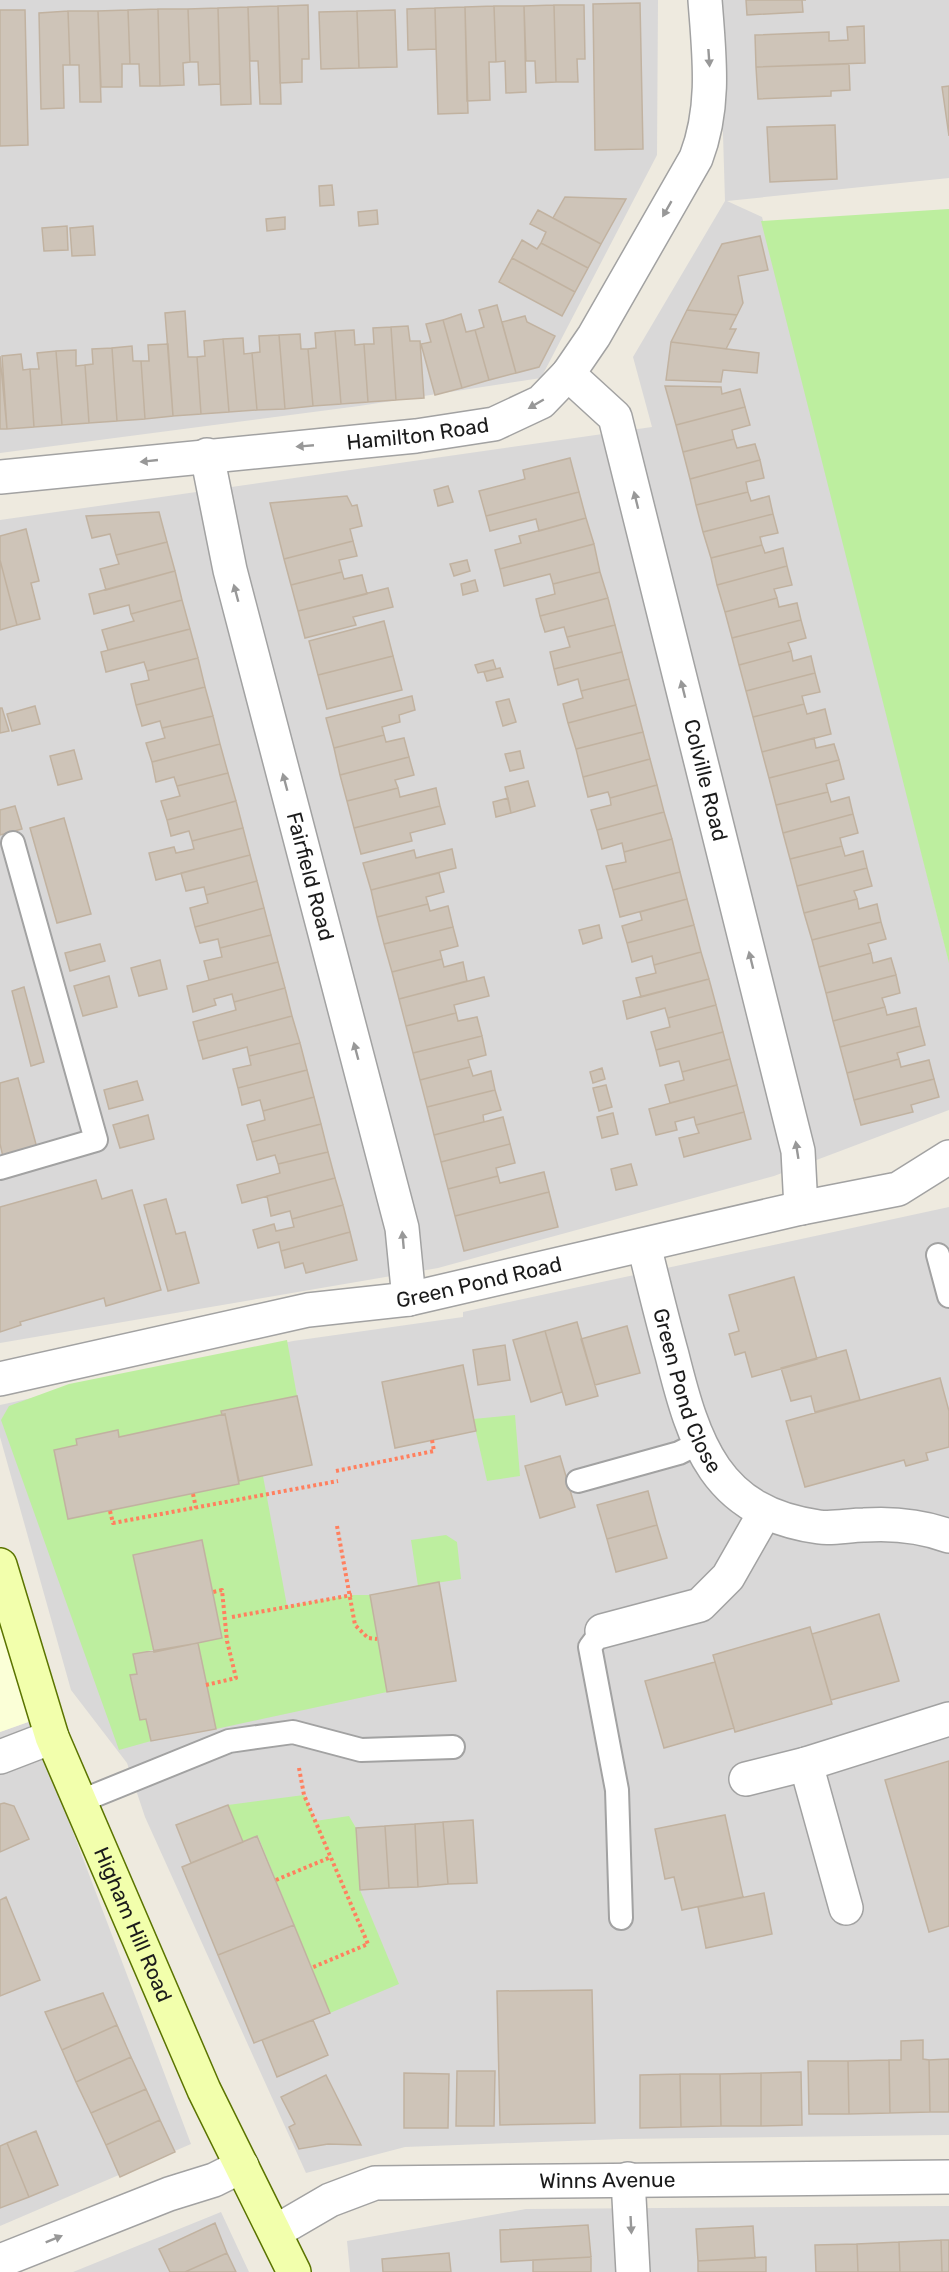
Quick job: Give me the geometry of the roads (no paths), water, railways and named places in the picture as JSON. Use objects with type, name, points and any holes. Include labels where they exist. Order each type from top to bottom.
[{"type":"street","name":"Hamilton Road","points":[[0,477],[416,436],[494,424],[541,402],[568,374],[594,336],[696,158],[705,135],[711,85],[705,0]]},
{"type":"street","name":"Colville Road","points":[[568,374],[615,417],[798,1151],[801,1208]]},
{"type":"street","name":"Fairfield Road","points":[[207,455],[230,570],[402,1227],[409,1299]]},
{"type":"street","name":"Green Pond Road","points":[[0,1379],[308,1310],[409,1299],[801,1208],[898,1189],[949,1157]]},
{"type":"street","name":"Green Pond Close","points":[[644,1245],[688,1420],[699,1443],[725,1483],[764,1514],[820,1527],[868,1524],[927,1527],[949,1536]]},
{"type":"street","points":[[602,1631],[700,1605],[728,1577],[764,1514]]},
{"type":"street","name":"Higham Hill Road","points":[[0,1565],[52,1737],[204,2090],[294,2272]]},
{"type":"street","points":[[746,1779],[806,1764],[949,1719]]},
{"type":"street","points":[[0,1757],[52,1737]]},
{"type":"street","points":[[806,1764],[846,1908]]},
{"type":"street","points":[[0,2260],[169,2194],[214,2180],[242,2166]]},
{"type":"street","name":"Winns Avenue","points":[[275,2232],[330,2200],[375,2183],[949,2177]]},
{"type":"street","points":[[628,2179],[633,2272]]},
{"type":"lane","points":[[0,1168],[96,1140],[14,843]]},
{"type":"lane","points":[[938,1255],[949,1296]]},
{"type":"lane","points":[[578,1481],[680,1453],[699,1443]]},
{"type":"lane","points":[[602,1631],[590,1647],[617,1790],[621,1918]]},
{"type":"lane","points":[[81,1801],[229,1741],[293,1732],[361,1750],[453,1747]]}]
